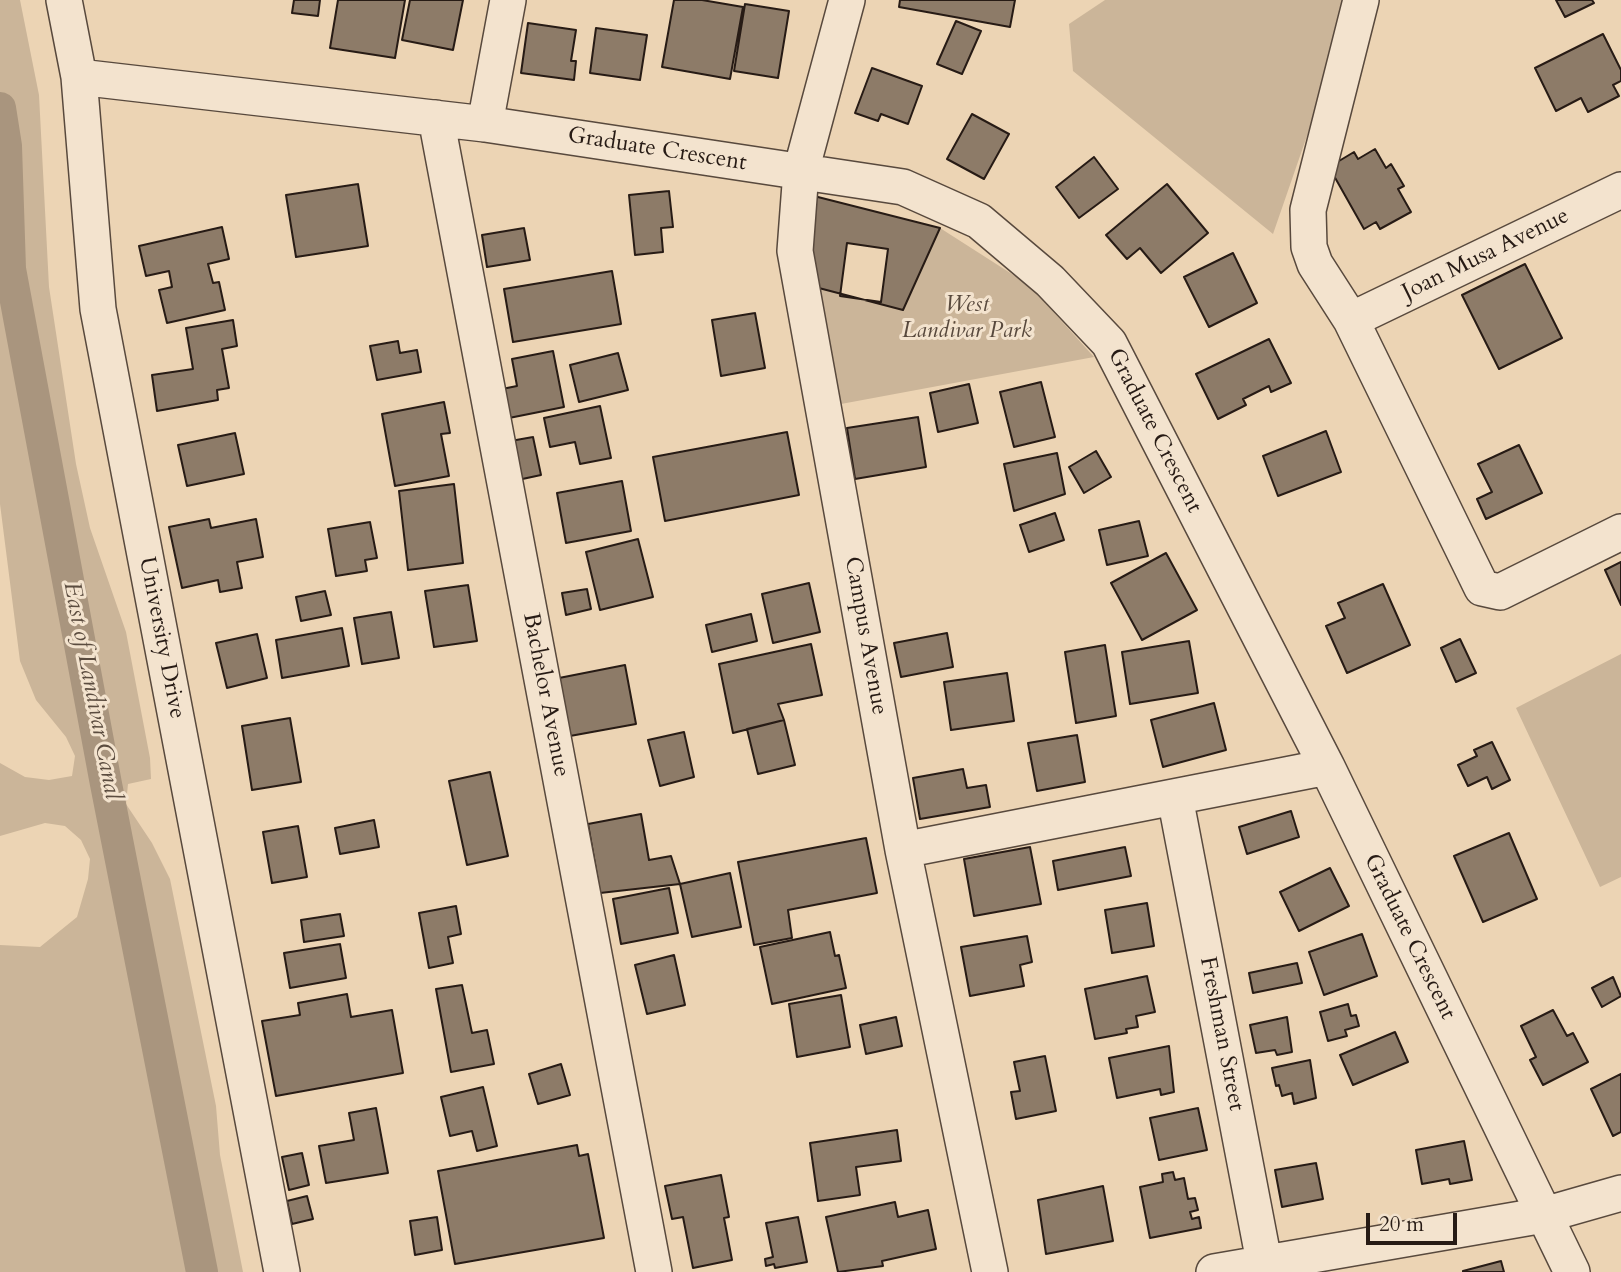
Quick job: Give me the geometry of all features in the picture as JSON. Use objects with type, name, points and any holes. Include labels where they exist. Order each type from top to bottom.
[{"type":"street","name":"University Drive","points":[[64,0],[79,77],[98,309],[282,1272]]},
{"type":"street","points":[[485,124],[509,0]]},
{"type":"street","name":"Campus Avenue","points":[[847,0],[801,172],[795,251],[904,850],[989,1272]]},
{"type":"street","points":[[1360,0],[1308,210],[1307,228],[1315,264],[1351,320],[1476,581],[1486,590],[1505,590],[1621,533]]},
{"type":"street","name":"Graduate Crescent","points":[[79,77],[485,124],[903,187],[979,221],[1050,281],[1109,343],[1326,767],[1572,1272]]},
{"type":"street","name":"Bachelor Avenue","points":[[436,118],[654,1272]]},
{"type":"street","name":"Joan Musa Avenue","points":[[1351,320],[1621,190]]},
{"type":"street","points":[[904,850],[1326,767]]},
{"type":"street","name":"Freshman Street","points":[[1175,797],[1265,1268]]},
{"type":"street","points":[[1214,1272],[1265,1268],[1544,1215],[1621,1194]]},
{"type":"green space","points":[[0,0],[20,0],[39,95],[49,287],[76,464],[90,528],[126,632],[150,758],[151,779],[128,784],[126,804],[152,843],[170,879],[216,1106],[220,1155],[243,1272],[0,1272],[0,945],[40,947],[77,917],[88,879],[90,859],[81,840],[65,826],[45,823],[0,836],[0,763],[25,777],[49,780],[72,776],[75,756],[66,737],[36,700],[20,661],[0,504]]},
{"type":"green space","points":[[1105,0],[1354,0],[1273,234],[1073,71],[1069,24]]},
{"type":"green space","name":"West Landivar Park","points":[[940,228],[1029,285],[1094,357],[841,404],[815,287],[903,310]]},
{"type":"green space","points":[[1621,654],[1621,877],[1600,887],[1516,708]]},
{"type":"building","points":[[294,0],[320,0],[318,16],[292,13]]},
{"type":"building","points":[[338,0],[405,0],[395,58],[330,48]]},
{"type":"building","points":[[410,0],[463,0],[453,50],[402,40]]},
{"type":"building","points":[[674,0],[702,0],[743,7],[730,79],[662,67]]},
{"type":"building","points":[[900,0],[1015,0],[1010,27],[899,7]]},
{"type":"building","points":[[1556,0],[1592,0],[1594,3],[1565,17]]},
{"type":"building","points":[[745,4],[789,11],[778,78],[734,71]]},
{"type":"building","points":[[956,21],[981,31],[962,74],[937,64]]},
{"type":"building","points":[[528,23],[576,30],[571,61],[576,61],[574,80],[521,73]]},
{"type":"building","points":[[596,28],[647,35],[640,80],[590,73]]},
{"type":"building","points":[[1603,34],[1621,70],[1621,81],[1613,85],[1619,96],[1588,112],[1581,98],[1556,111],[1535,68]]},
{"type":"building","points":[[872,68],[922,86],[908,124],[881,114],[878,121],[855,113]]},
{"type":"building","points":[[972,114],[1009,134],[984,179],[947,159]]},
{"type":"building","points":[[1375,149],[1386,168],[1391,164],[1404,186],[1398,189],[1411,212],[1380,229],[1376,222],[1364,229],[1329,167],[1354,152],[1358,159]]},
{"type":"building","points":[[1094,157],[1118,189],[1079,218],[1056,187]]},
{"type":"building","points":[[358,184],[368,246],[296,257],[286,195]]},
{"type":"building","points":[[1167,184],[1208,233],[1161,273],[1140,248],[1127,259],[1106,235]]},
{"type":"building","points":[[669,191],[673,227],[661,228],[663,252],[635,255],[629,195]]},
{"type":"building","points":[[810,195],[940,228],[903,310],[815,287],[809,251]]},
{"type":"building","points":[[222,227],[229,259],[208,264],[213,283],[219,282],[225,310],[167,323],[159,290],[172,287],[169,271],[146,276],[139,246]]},
{"type":"building","points":[[524,228],[530,260],[487,267],[482,235]]},
{"type":"building","points":[[847,243],[888,249],[881,302],[840,296]]},
{"type":"building","points":[[1233,253],[1257,303],[1209,327],[1184,277]]},
{"type":"building","points":[[1525,264],[1562,338],[1499,369],[1462,295]]},
{"type":"building","points":[[612,271],[621,324],[513,342],[504,289]]},
{"type":"building","points":[[755,313],[765,368],[721,376],[712,320]]},
{"type":"building","points":[[233,320],[237,346],[222,349],[229,388],[217,390],[218,400],[157,411],[152,375],[193,369],[186,328]]},
{"type":"building","points":[[1269,339],[1291,383],[1271,392],[1269,386],[1243,399],[1246,405],[1218,419],[1196,374]]},
{"type":"building","points":[[398,341],[400,353],[417,350],[421,372],[377,380],[370,346]]},
{"type":"building","points":[[553,351],[564,407],[504,419],[497,390],[517,386],[512,359]]},
{"type":"building","points":[[618,353],[628,390],[579,402],[570,365]]},
{"type":"building","points":[[1041,382],[1055,437],[1014,447],[1000,392]]},
{"type":"building","points":[[969,384],[978,423],[938,432],[930,393]]},
{"type":"building","points":[[444,402],[450,433],[441,434],[449,476],[395,486],[382,414]]},
{"type":"building","points":[[600,406],[611,458],[580,464],[575,442],[550,447],[544,418]]},
{"type":"building","points":[[918,417],[926,467],[855,479],[847,428]]},
{"type":"building","points":[[1326,431],[1341,472],[1278,496],[1263,456]]},
{"type":"building","points":[[787,432],[799,495],[665,521],[653,457]]},
{"type":"building","points":[[235,433],[244,474],[187,486],[178,445]]},
{"type":"building","points":[[533,437],[541,475],[513,481],[505,442]]},
{"type":"building","points":[[1519,445],[1542,493],[1486,519],[1477,499],[1492,492],[1478,464]]},
{"type":"building","points":[[1096,451],[1111,477],[1084,493],[1069,467]]},
{"type":"building","points":[[1057,453],[1065,494],[1014,511],[1004,464]]},
{"type":"building","points":[[622,481],[631,531],[566,543],[557,493]]},
{"type":"building","points":[[454,484],[463,563],[408,570],[399,491]]},
{"type":"building","points":[[1055,513],[1064,540],[1029,552],[1020,525]]},
{"type":"building","points":[[209,519],[211,528],[256,519],[263,557],[237,562],[242,588],[220,592],[218,580],[182,588],[169,527]]},
{"type":"building","points":[[1139,521],[1148,556],[1107,565],[1099,530]]},
{"type":"building","points":[[370,522],[377,558],[365,560],[367,571],[336,576],[328,529]]},
{"type":"building","points":[[638,539],[653,597],[600,610],[586,552]]},
{"type":"building","points":[[1166,553],[1197,610],[1142,640],[1111,583]]},
{"type":"building","points":[[1621,562],[1621,605],[1605,570]]},
{"type":"building","points":[[809,583],[820,632],[773,643],[762,594]]},
{"type":"building","points":[[1383,584],[1410,645],[1347,673],[1326,626],[1345,618],[1338,603]]},
{"type":"building","points":[[468,585],[477,641],[434,647],[425,591]]},
{"type":"building","points":[[587,589],[591,609],[566,615],[562,593]]},
{"type":"building","points":[[325,591],[331,615],[301,621],[296,597]]},
{"type":"building","points":[[391,612],[399,658],[362,664],[354,618]]},
{"type":"building","points":[[751,614],[757,641],[712,652],[706,625]]},
{"type":"building","points":[[342,628],[349,666],[282,678],[276,640]]},
{"type":"building","points":[[947,633],[953,667],[901,677],[894,643]]},
{"type":"building","points":[[257,634],[267,678],[227,688],[216,643]]},
{"type":"building","points":[[1460,639],[1476,673],[1456,682],[1441,648]]},
{"type":"building","points":[[1189,641],[1198,693],[1130,704],[1122,652]]},
{"type":"building","points":[[811,644],[822,695],[778,704],[784,720],[733,733],[719,664]]},
{"type":"building","points":[[1105,645],[1116,716],[1076,723],[1065,652]]},
{"type":"building","points":[[625,665],[636,724],[570,736],[559,678]]},
{"type":"building","points":[[1007,673],[1014,721],[951,730],[944,682]]},
{"type":"building","points":[[1214,703],[1226,750],[1163,767],[1151,720]]},
{"type":"building","points":[[290,718],[301,782],[252,790],[242,726]]},
{"type":"building","points":[[784,720],[795,765],[758,774],[747,729]]},
{"type":"building","points":[[684,732],[694,777],[660,786],[648,740]]},
{"type":"building","points":[[1077,735],[1085,782],[1037,791],[1028,743]]},
{"type":"building","points":[[1492,742],[1510,780],[1492,789],[1487,777],[1468,786],[1458,765],[1477,756],[1474,750]]},
{"type":"building","points":[[963,769],[967,788],[986,785],[990,807],[920,819],[913,778]]},
{"type":"building","points":[[490,772],[508,856],[467,865],[449,781]]},
{"type":"building","points":[[1291,811],[1299,837],[1247,854],[1239,827]]},
{"type":"building","points":[[641,814],[649,860],[671,856],[680,884],[600,893],[588,824]]},
{"type":"building","points":[[374,820],[379,847],[340,854],[335,828]]},
{"type":"building","points":[[298,826],[307,877],[272,883],[263,832]]},
{"type":"building","points":[[1509,833],[1537,899],[1483,922],[1454,856]]},
{"type":"building","points":[[866,838],[877,893],[788,910],[792,938],[754,945],[738,862]]},
{"type":"building","points":[[1030,847],[1041,904],[974,916],[964,859]]},
{"type":"building","points":[[1125,847],[1131,876],[1058,890],[1053,861]]},
{"type":"building","points":[[1330,868],[1349,906],[1299,931],[1280,892]]},
{"type":"building","points":[[730,873],[741,927],[692,937],[680,884]]},
{"type":"building","points":[[669,888],[678,933],[621,944],[613,899]]},
{"type":"building","points":[[1147,903],[1154,946],[1112,953],[1105,910]]},
{"type":"building","points":[[456,906],[461,934],[448,937],[453,963],[429,968],[419,913]]},
{"type":"building","points":[[340,914],[344,936],[304,942],[301,920]]},
{"type":"building","points":[[830,932],[835,956],[839,955],[846,988],[772,1004],[760,947]]},
{"type":"building","points":[[1362,934],[1377,976],[1324,995],[1309,952]]},
{"type":"building","points":[[1027,936],[1032,962],[1020,965],[1024,986],[970,996],[961,947]]},
{"type":"building","points":[[340,944],[346,978],[290,988],[284,953]]},
{"type":"building","points":[[674,955],[685,1005],[647,1014],[635,965]]},
{"type":"building","points":[[1297,963],[1302,983],[1253,993],[1249,973]]},
{"type":"building","points":[[1147,976],[1155,1012],[1136,1016],[1138,1027],[1126,1029],[1127,1033],[1095,1039],[1085,989]]},
{"type":"building","points":[[1613,977],[1621,996],[1602,1007],[1592,988]]},
{"type":"building","points":[[462,985],[472,1033],[487,1030],[494,1064],[451,1072],[436,989]]},
{"type":"building","points":[[347,994],[351,1017],[392,1010],[403,1073],[276,1096],[262,1021],[300,1015],[298,1003]]},
{"type":"building","points":[[841,995],[850,1047],[797,1057],[789,1004]]},
{"type":"building","points":[[1348,1004],[1351,1016],[1356,1015],[1359,1026],[1345,1030],[1347,1036],[1328,1041],[1320,1012]]},
{"type":"building","points":[[1553,1010],[1567,1036],[1573,1033],[1588,1062],[1543,1085],[1530,1060],[1536,1057],[1521,1026]]},
{"type":"building","points":[[896,1017],[902,1046],[866,1054],[860,1025]]},
{"type":"building","points":[[1287,1017],[1292,1052],[1277,1055],[1275,1050],[1256,1053],[1250,1025]]},
{"type":"building","points":[[1395,1032],[1408,1062],[1353,1085],[1340,1055]]},
{"type":"building","points":[[1169,1046],[1174,1092],[1161,1095],[1160,1089],[1117,1098],[1109,1058]]},
{"type":"building","points":[[1045,1056],[1056,1111],[1016,1119],[1011,1092],[1020,1091],[1014,1062]]},
{"type":"building","points":[[1310,1060],[1316,1098],[1294,1104],[1292,1093],[1282,1096],[1279,1085],[1276,1086],[1272,1068]]},
{"type":"building","points":[[561,1064],[570,1095],[538,1104],[529,1074]]},
{"type":"building","points":[[1621,1074],[1621,1132],[1613,1136],[1591,1089]]},
{"type":"building","points":[[483,1087],[497,1146],[477,1151],[472,1131],[450,1136],[441,1097]]},
{"type":"building","points":[[376,1108],[388,1173],[326,1183],[319,1146],[354,1140],[349,1113]]},
{"type":"building","points":[[1198,1108],[1207,1150],[1159,1160],[1150,1118]]},
{"type":"building","points":[[897,1130],[901,1161],[856,1167],[860,1195],[818,1201],[810,1143]]},
{"type":"building","points":[[1464,1141],[1472,1180],[1450,1184],[1449,1179],[1422,1184],[1416,1150]]},
{"type":"building","points":[[577,1145],[579,1156],[588,1154],[604,1238],[455,1264],[438,1171]]},
{"type":"building","points":[[302,1153],[309,1185],[289,1190],[282,1157]]},
{"type":"building","points":[[1316,1163],[1323,1199],[1282,1207],[1275,1170]]},
{"type":"building","points":[[1173,1172],[1175,1180],[1184,1178],[1188,1199],[1195,1198],[1198,1210],[1190,1212],[1192,1219],[1199,1217],[1201,1228],[1150,1238],[1140,1187],[1163,1182],[1162,1174]]},
{"type":"building","points":[[721,1175],[729,1217],[724,1218],[732,1260],[693,1268],[683,1217],[672,1219],[665,1186]]},
{"type":"building","points":[[1103,1186],[1113,1241],[1046,1254],[1038,1200]]},
{"type":"building","points":[[307,1196],[313,1219],[292,1224],[287,1201]]},
{"type":"building","points":[[895,1202],[898,1217],[928,1210],[936,1249],[882,1261],[883,1266],[838,1272],[826,1217]]},
{"type":"building","points":[[437,1217],[442,1250],[415,1255],[410,1221]]},
{"type":"building","points":[[798,1217],[807,1262],[775,1268],[774,1264],[766,1266],[765,1259],[773,1257],[766,1223]]},
{"type":"building","points":[[1501,1261],[1504,1272],[1463,1272],[1463,1271]]},
{"type":"waterway","name":"East of Landivar Canal","points":[[0,108],[6,146],[10,269],[106,784],[202,1272]]}]
